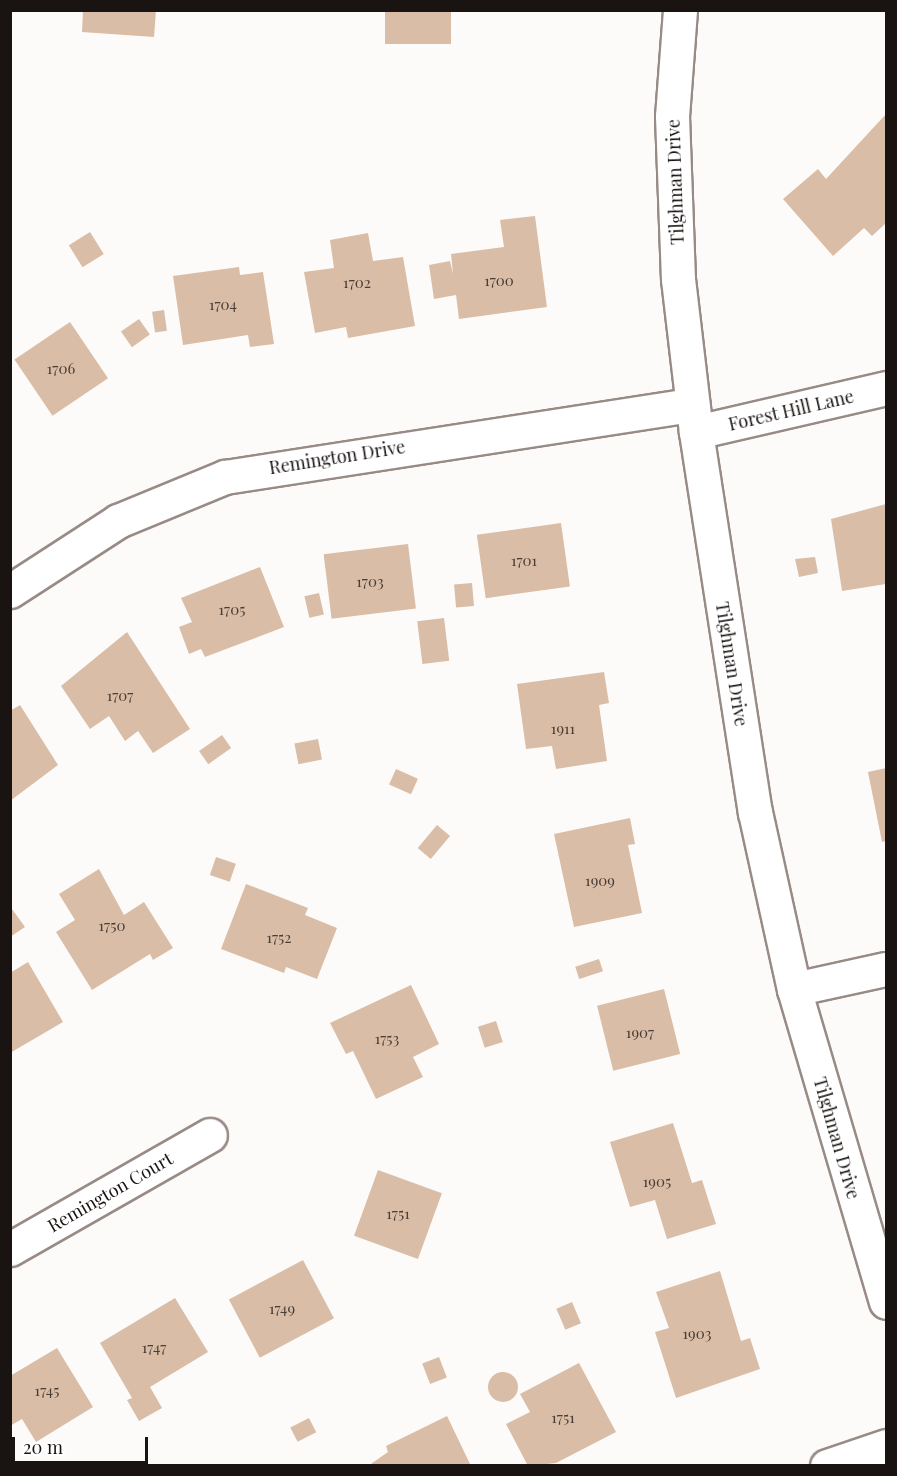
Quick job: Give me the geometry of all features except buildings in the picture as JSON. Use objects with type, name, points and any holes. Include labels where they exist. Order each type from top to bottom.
[{"type":"street","name":"Tilghman Drive","points":[[680,10],[673,127],[678,279],[694,418],[755,812],[794,989],[886,1302]]},
{"type":"street","name":"Forest Hill Lane","points":[[694,418],[886,388]]},
{"type":"street","name":"Remington Drive","points":[[10,591],[118,521],[225,477],[694,418]]},
{"type":"street","points":[[794,989],[886,969]]},
{"type":"street","name":"Remington Court","points":[[10,1249],[210,1135]]},
{"type":"street","points":[[827,1466],[886,1446]]}]
